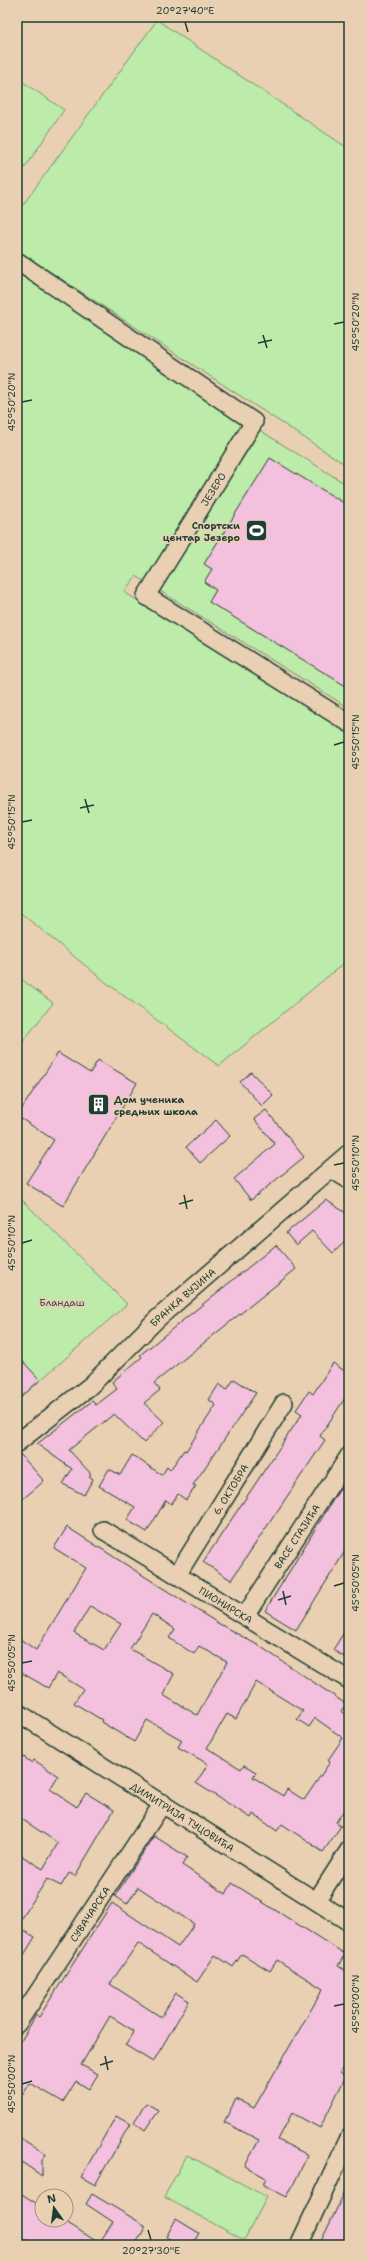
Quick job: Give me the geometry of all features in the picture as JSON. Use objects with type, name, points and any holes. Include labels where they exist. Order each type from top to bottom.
[{"type":"street","name":"ЈЕЗЕРО","points":[[17,261],[254,422],[146,596],[349,722]]},
{"type":"street","name":"БРАНКА ВУЈИНА","points":[[17,1443],[90,1386],[157,1319],[349,1153]]},
{"type":"street","points":[[331,1169],[349,1180]]},
{"type":"street","name":"6. ОКТОБРА","points":[[177,1575],[284,1404]]},
{"type":"street","name":"ВАСЕ СТАЈИЋА","points":[[245,1616],[349,1456]]},
{"type":"street","name":"ПИОНИРСКА","points":[[102,1530],[349,1680]]},
{"type":"street","name":"ДИМИТРИЈА ТУЦОВИЋА","points":[[17,1712],[317,1900],[349,1922]]},
{"type":"street","name":"СУВАЧАРСКА","points":[[17,2024],[163,1803]]},
{"type":"street","points":[[317,1900],[349,1850]]},
{"type":"street","points":[[299,2245],[349,2138]]},
{"type":"green space","points":[[157,20],[349,149],[349,467],[17,250],[17,213]]},
{"type":"green space","points":[[17,78],[64,110],[17,179]]},
{"type":"green space","points":[[17,273],[232,413],[349,486],[349,708],[136,576],[124,592],[349,733],[349,959],[219,1066],[108,984],[17,910]]},
{"type":"green space","points":[[17,976],[53,1003],[17,1049]]},
{"type":"green space","name":"Бландаш","points":[[17,1195],[127,1304],[17,1401]]},
{"type":"green space","points":[[187,2155],[267,2197],[244,2240],[164,2197]]},
{"type":"building","name":"Спортски центар Језеро","points":[[270,458],[349,506],[349,688],[209,602],[216,590],[204,582],[212,569],[204,564]]},
{"type":"building","points":[[58,1053],[90,1073],[98,1060],[137,1083],[63,1206],[26,1183],[54,1140],[17,1116]]},
{"type":"building","points":[[251,1072],[273,1095],[262,1106],[240,1082]]},
{"type":"building","points":[[266,1110],[304,1157],[251,1200],[234,1179],[275,1144],[254,1119]]},
{"type":"building","points":[[216,1120],[230,1136],[200,1163],[186,1147]]},
{"type":"building","points":[[326,1200],[349,1215],[349,1238],[333,1253],[312,1231],[296,1245],[286,1233]]},
{"type":"building","points":[[276,1245],[296,1269],[154,1383],[160,1390],[144,1403],[164,1422],[144,1443],[114,1414],[69,1450],[91,1474],[89,1476],[93,1479],[84,1495],[63,1484],[72,1469],[37,1444],[92,1401],[96,1405],[117,1389],[112,1382],[142,1357],[140,1355]]},
{"type":"building","points":[[17,1355],[40,1380],[17,1401]]},
{"type":"building","points":[[333,1363],[349,1374],[349,1392],[320,1436],[325,1440],[231,1580],[203,1562],[302,1414],[296,1410],[309,1391],[313,1394]]},
{"type":"building","points":[[234,1379],[256,1393],[193,1485],[196,1486],[186,1500],[178,1494],[171,1504],[166,1500],[147,1532],[127,1520],[135,1507],[99,1486],[109,1469],[120,1475],[132,1455],[162,1475],[167,1467],[170,1470],[184,1450],[186,1451],[216,1405],[209,1400],[219,1384],[227,1390]]},
{"type":"building","points":[[17,1453],[19,1453],[44,1481],[17,1504]]},
{"type":"building","points":[[349,1474],[349,1545],[296,1630],[265,1611]]},
{"type":"building","points":[[67,1527],[216,1622],[261,1647],[346,1704],[341,1711],[349,1716],[349,1803],[336,1822],[341,1826],[323,1852],[282,1824],[277,1831],[253,1814],[251,1818],[196,1783],[208,1764],[178,1747],[182,1740],[147,1720],[134,1742],[101,1722],[102,1720],[74,1703],[83,1689],[57,1673],[48,1688],[17,1670],[17,1637],[36,1650],[86,1568],[54,1548]],"holes":[[[90,1606],[121,1624],[104,1650],[74,1633]],[[152,1614],[175,1629],[169,1638],[194,1654],[199,1646],[227,1662],[197,1715],[163,1695],[174,1674],[130,1649]],[[256,1682],[303,1711],[297,1719],[309,1727],[315,1718],[343,1738],[328,1760],[330,1762],[304,1800],[287,1789],[283,1796],[253,1777],[256,1772],[244,1765],[241,1769],[207,1748],[227,1714],[236,1719]]]},
{"type":"building","points":[[349,1624],[349,1660],[333,1650]]},
{"type":"building","points":[[17,1752],[32,1763],[34,1760],[58,1776],[50,1789],[77,1807],[86,1793],[114,1810],[75,1876],[69,1873],[61,1886],[47,1879],[17,1926],[17,1853],[43,1869],[58,1843],[17,1816]]},
{"type":"building","points":[[154,1836],[187,1857],[182,1865],[226,1894],[232,1883],[345,1954],[338,1966],[349,1973],[349,2055],[340,2073],[346,2076],[320,2128],[292,2113],[278,2140],[308,2155],[287,2197],[263,2185],[266,2178],[245,2166],[259,2140],[224,2122],[236,2099],[254,2108],[323,1989],[277,1960],[270,1971],[242,1954],[233,1967],[215,1955],[197,1982],[138,1943],[110,1984],[161,2017],[176,1993],[189,2001],[153,2062],[125,2045],[134,2031],[110,2016],[81,2065],[98,2074],[89,2089],[76,2081],[63,2102],[30,2083],[17,2104],[17,2048],[36,2015],[39,2017],[112,1903],[178,1947],[194,1924],[138,1887],[127,1904],[115,1896]]},
{"type":"building","points":[[17,1926],[35,1937],[17,1966]]},
{"type":"building","points":[[146,2103],[158,2110],[145,2130],[134,2122]]},
{"type":"building","points":[[116,2116],[130,2124],[95,2185],[81,2177]]},
{"type":"building","points":[[17,2136],[46,2154],[42,2160],[42,2176],[17,2159]]},
{"type":"building","points":[[349,2183],[349,2245],[319,2245],[328,2227]]},
{"type":"building","points":[[17,2191],[34,2202],[34,2228],[74,2227],[99,2243],[113,2222],[86,2204],[92,2194],[146,2226],[135,2245],[35,2245],[17,2233]]},
{"type":"building","points":[[176,2219],[199,2233],[192,2245],[179,2245],[166,2237]]},
{"type":"place","name":"Спортски центар Језеро","points":[[256,531]]},
{"type":"place","name":"Дом ученика средњих школа","points":[[98,1105]]}]
